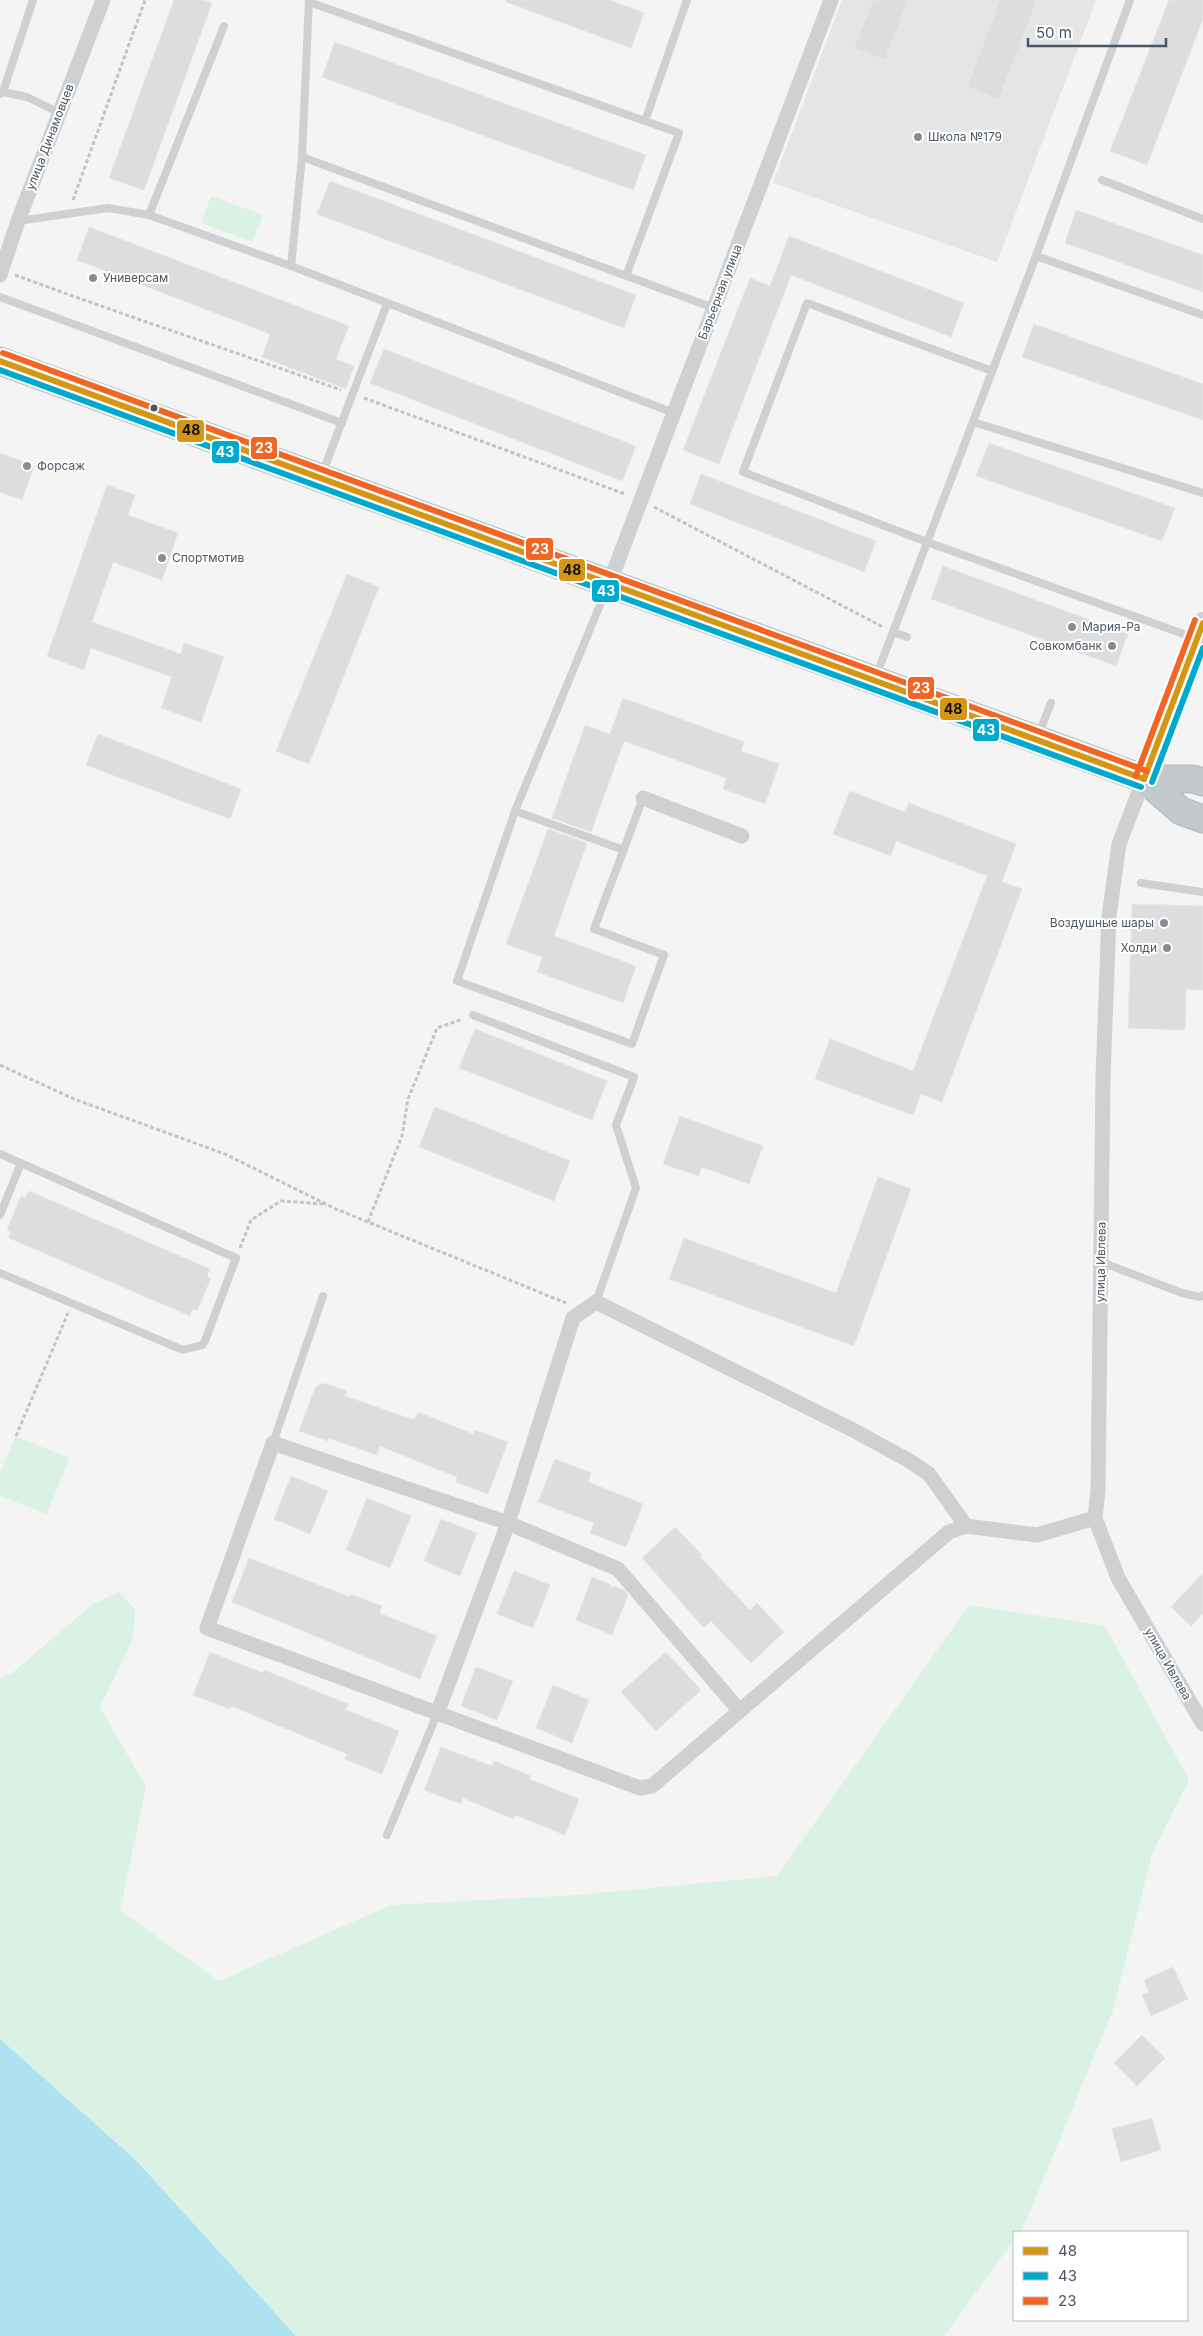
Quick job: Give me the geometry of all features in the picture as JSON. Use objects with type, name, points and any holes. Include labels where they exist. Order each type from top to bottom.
[{"type":"highway","points":[[0,361],[1144,779],[1193,779],[1203,782]]},
{"type":"highway","points":[[1144,779],[1181,811],[1203,819]]},
{"type":"main road","points":[[1144,779],[1200,631]]},
{"type":"street","name":"улица Динамовцев","points":[[1,273],[18,221],[103,0]]},
{"type":"street","name":"Барьерная улица","points":[[609,584],[831,0]]},
{"type":"street","name":"улица Ивлева","points":[[1144,779],[1119,844],[1109,916],[1103,1077],[1098,1490],[1095,1518],[1118,1578],[1203,1724]]},
{"type":"street","points":[[643,798],[742,836]]},
{"type":"street","points":[[437,1714],[508,1523],[573,1318],[590,1306],[853,1430],[908,1460],[929,1474],[966,1526]]},
{"type":"street","points":[[739,1710],[618,1569],[508,1523],[273,1443],[207,1628],[640,1788],[652,1786],[949,1532],[966,1526],[1037,1535],[1095,1518]]},
{"type":"lane","points":[[33,0],[1,93],[27,97],[60,113]]},
{"type":"lane","points":[[645,121],[687,0]]},
{"type":"lane","points":[[874,681],[1036,256],[1130,0]]},
{"type":"lane","points":[[291,266],[302,157],[309,1],[679,133],[626,276]]},
{"type":"lane","points":[[149,215],[224,26]]},
{"type":"lane","points":[[302,157],[714,308]]},
{"type":"lane","points":[[1102,180],[1203,219]]},
{"type":"lane","points":[[18,221],[108,208],[149,215],[291,266],[674,412]]},
{"type":"lane","points":[[1036,256],[1203,315]]},
{"type":"lane","points":[[0,297],[342,423]]},
{"type":"lane","points":[[992,371],[807,303],[743,472],[927,542],[1200,631]]},
{"type":"lane","points":[[320,478],[387,304]]},
{"type":"lane","points":[[973,422],[1203,494]]},
{"type":"lane","points":[[609,584],[515,812],[457,981],[632,1044],[664,955],[594,929],[643,798]]},
{"type":"lane","points":[[893,632],[907,637]]},
{"type":"lane","points":[[1036,740],[1051,703]]},
{"type":"lane","points":[[515,812],[624,850]]},
{"type":"lane","points":[[1141,883],[1203,892]]},
{"type":"lane","points":[[473,1015],[634,1078],[616,1125],[636,1188],[590,1306]]},
{"type":"lane","points":[[0,1154],[236,1258],[205,1341],[198,1347],[183,1350],[0,1273]]},
{"type":"lane","points":[[0,1215],[21,1163]]},
{"type":"lane","points":[[1101,1262],[1182,1293],[1200,1297],[1203,1295]]},
{"type":"lane","points":[[273,1443],[323,1296]]},
{"type":"lane","points":[[387,1835],[437,1714]]},
{"type":"path","points":[[68,215],[145,0]]},
{"type":"path","points":[[1,273],[162,329],[242,354],[641,500],[893,632]]},
{"type":"path","points":[[368,1222],[402,1136],[408,1100],[437,1028],[473,1015]]},
{"type":"path","points":[[0,1065],[74,1100],[225,1154],[368,1222],[590,1306]]},
{"type":"path","points":[[246,1232],[251,1220],[281,1202],[328,1204]]},
{"type":"path","points":[[16,1436],[72,1304]]},
{"type":"shaded area","name":"Школа №179","points":[[842,0],[1096,0],[997,262],[773,183]]},
{"type":"green space","points":[[211,196],[263,215],[253,242],[201,223]]},
{"type":"green space","points":[[15,1436],[69,1458],[47,1514],[0,1496],[0,1474]]},
{"type":"green space","points":[[119,1592],[135,1609],[133,1639],[100,1707],[146,1787],[120,1910],[219,1981],[391,1905],[578,1895],[777,1876],[969,1605],[1105,1626],[1189,1780],[1152,1854],[1113,2010],[1024,2226],[1021,2231],[1013,2231],[1013,2241],[944,2336],[296,2336],[137,2160],[0,2039],[0,1679],[12,1673],[93,1604]]},
{"type":"water","points":[[0,2039],[136,2160],[296,2336],[0,2336]]},
{"type":"building","points":[[174,0],[204,0],[212,3],[144,190],[109,178]]},
{"type":"building","points":[[506,0],[610,0],[644,13],[631,48],[506,2]]},
{"type":"building","points":[[873,0],[908,0],[885,60],[854,48]]},
{"type":"building","points":[[1000,0],[1037,0],[999,99],[967,87]]},
{"type":"building","points":[[1169,0],[1203,0],[1203,19],[1147,165],[1110,151]]},
{"type":"building","points":[[335,42],[646,155],[633,190],[322,77]]},
{"type":"building","points":[[330,181],[636,295],[624,328],[317,214]]},
{"type":"building","points":[[1076,210],[1203,255],[1203,292],[1065,243]]},
{"type":"building","points":[[89,227],[349,326],[336,359],[354,366],[346,389],[262,357],[270,334],[77,260]]},
{"type":"building","points":[[789,236],[964,303],[951,337],[791,275],[719,464],[683,450],[750,278],[770,286]]},
{"type":"building","points":[[1034,324],[1203,384],[1203,420],[1022,357]]},
{"type":"building","points":[[384,349],[636,446],[622,481],[370,383]]},
{"type":"building","points":[[989,443],[1175,508],[1162,541],[976,476]]},
{"type":"building","points":[[0,453],[34,466],[22,500],[0,492]]},
{"type":"building","points":[[701,474],[876,541],[864,572],[690,504]]},
{"type":"building","points":[[107,485],[135,495],[128,515],[178,533],[162,580],[113,562],[92,622],[181,654],[184,643],[224,657],[201,722],[161,708],[172,677],[91,648],[84,670],[47,656]]},
{"type":"building","points":[[943,566],[1128,634],[1116,666],[931,599]]},
{"type":"building","points":[[347,574],[379,587],[309,764],[276,751]]},
{"type":"building","points":[[623,698],[744,742],[741,751],[779,764],[765,804],[723,789],[726,778],[624,741],[591,832],[552,818],[585,725],[610,734]]},
{"type":"building","points":[[98,734],[241,789],[230,819],[86,765]]},
{"type":"building","points":[[850,791],[905,812],[909,803],[1016,844],[1002,882],[1022,889],[942,1102],[921,1094],[913,1115],[815,1079],[830,1039],[913,1071],[987,876],[896,841],[891,856],[833,834]]},
{"type":"building","points":[[548,829],[587,843],[554,936],[636,966],[623,1003],[537,972],[542,957],[506,944]]},
{"type":"building","name":"Холди","points":[[1132,904],[1203,906],[1203,990],[1186,989],[1185,1030],[1128,1028]]},
{"type":"building","points":[[475,1029],[607,1081],[592,1120],[459,1068]]},
{"type":"building","points":[[435,1107],[570,1161],[554,1201],[419,1147]]},
{"type":"building","points":[[680,1116],[763,1146],[749,1184],[702,1167],[699,1176],[663,1164]]},
{"type":"building","points":[[878,1177],[911,1189],[854,1346],[669,1279],[684,1238],[836,1293]]},
{"type":"building","points":[[29,1191],[210,1269],[207,1276],[211,1278],[197,1311],[192,1309],[190,1316],[9,1238],[11,1232],[7,1230],[21,1196],[25,1198]]},
{"type":"building","points":[[320,1384],[327,1384],[347,1391],[345,1396],[414,1420],[418,1412],[473,1434],[475,1430],[508,1442],[488,1494],[456,1482],[457,1477],[380,1446],[377,1455],[329,1438],[328,1441],[299,1431],[315,1388]]},
{"type":"building","points":[[555,1459],[591,1473],[588,1482],[643,1504],[626,1547],[590,1533],[594,1523],[538,1502]]},
{"type":"building","points":[[291,1476],[328,1491],[310,1534],[274,1519]]},
{"type":"building","points":[[367,1498],[411,1516],[390,1568],[346,1550]]},
{"type":"building","points":[[441,1519],[477,1533],[460,1576],[424,1561]]},
{"type":"building","points":[[675,1527],[702,1555],[700,1557],[750,1610],[757,1603],[784,1632],[751,1663],[711,1621],[704,1628],[642,1558]]},
{"type":"building","points":[[249,1558],[350,1597],[351,1594],[382,1606],[379,1613],[437,1636],[420,1679],[232,1602]]},
{"type":"building","points":[[514,1571],[550,1585],[533,1628],[497,1614]]},
{"type":"building","points":[[1203,1573],[1203,1613],[1191,1626],[1171,1607]]},
{"type":"building","points":[[592,1577],[611,1585],[608,1591],[613,1586],[624,1590],[628,1595],[612,1635],[576,1620]]},
{"type":"building","points":[[210,1652],[263,1673],[264,1670],[348,1704],[346,1710],[399,1731],[382,1774],[345,1759],[347,1754],[231,1706],[230,1709],[193,1695]]},
{"type":"building","points":[[666,1652],[701,1690],[656,1731],[621,1692]]},
{"type":"building","points":[[476,1667],[513,1681],[497,1720],[461,1706]]},
{"type":"building","points":[[553,1685],[589,1700],[572,1743],[536,1728]]},
{"type":"building","points":[[441,1747],[492,1766],[494,1761],[531,1776],[529,1779],[579,1799],[565,1835],[515,1815],[513,1819],[463,1798],[461,1804],[424,1790]]},
{"type":"building","points":[[1173,1967],[1188,1999],[1151,2016],[1142,1995],[1149,1992],[1144,1980]]},
{"type":"building","points":[[1142,2035],[1165,2058],[1137,2086],[1114,2063]]},
{"type":"building","points":[[1152,2118],[1161,2150],[1121,2162],[1112,2129]]},
{"type":"transit line","name":"23","points":[[3,353],[1147,771]]},
{"type":"transit line","name":"48","points":[[0,361],[1144,779]]},
{"type":"transit line","name":"43","points":[[0,370],[1141,787]]},
{"type":"transit line","name":"23","points":[[1136,776],[1195,620]]},
{"type":"transit line","name":"48","points":[[1144,779],[1203,623]]},
{"type":"transit line","name":"43","points":[[1152,782],[1203,648]]},
{"type":"place","name":"Школа №179","points":[[918,137]]},
{"type":"place","name":"Универсам","points":[[93,278]]},
{"type":"place","name":"Форсаж","points":[[27,466]]},
{"type":"place","name":"Спортмотив","points":[[162,558]]},
{"type":"place","name":"Мария-Ра","points":[[1072,627]]},
{"type":"place","name":"Совкомбанк","points":[[1112,646]]},
{"type":"place","name":"Воздушные шары","points":[[1164,923]]},
{"type":"place","name":"Холди","points":[[1167,948]]}]
